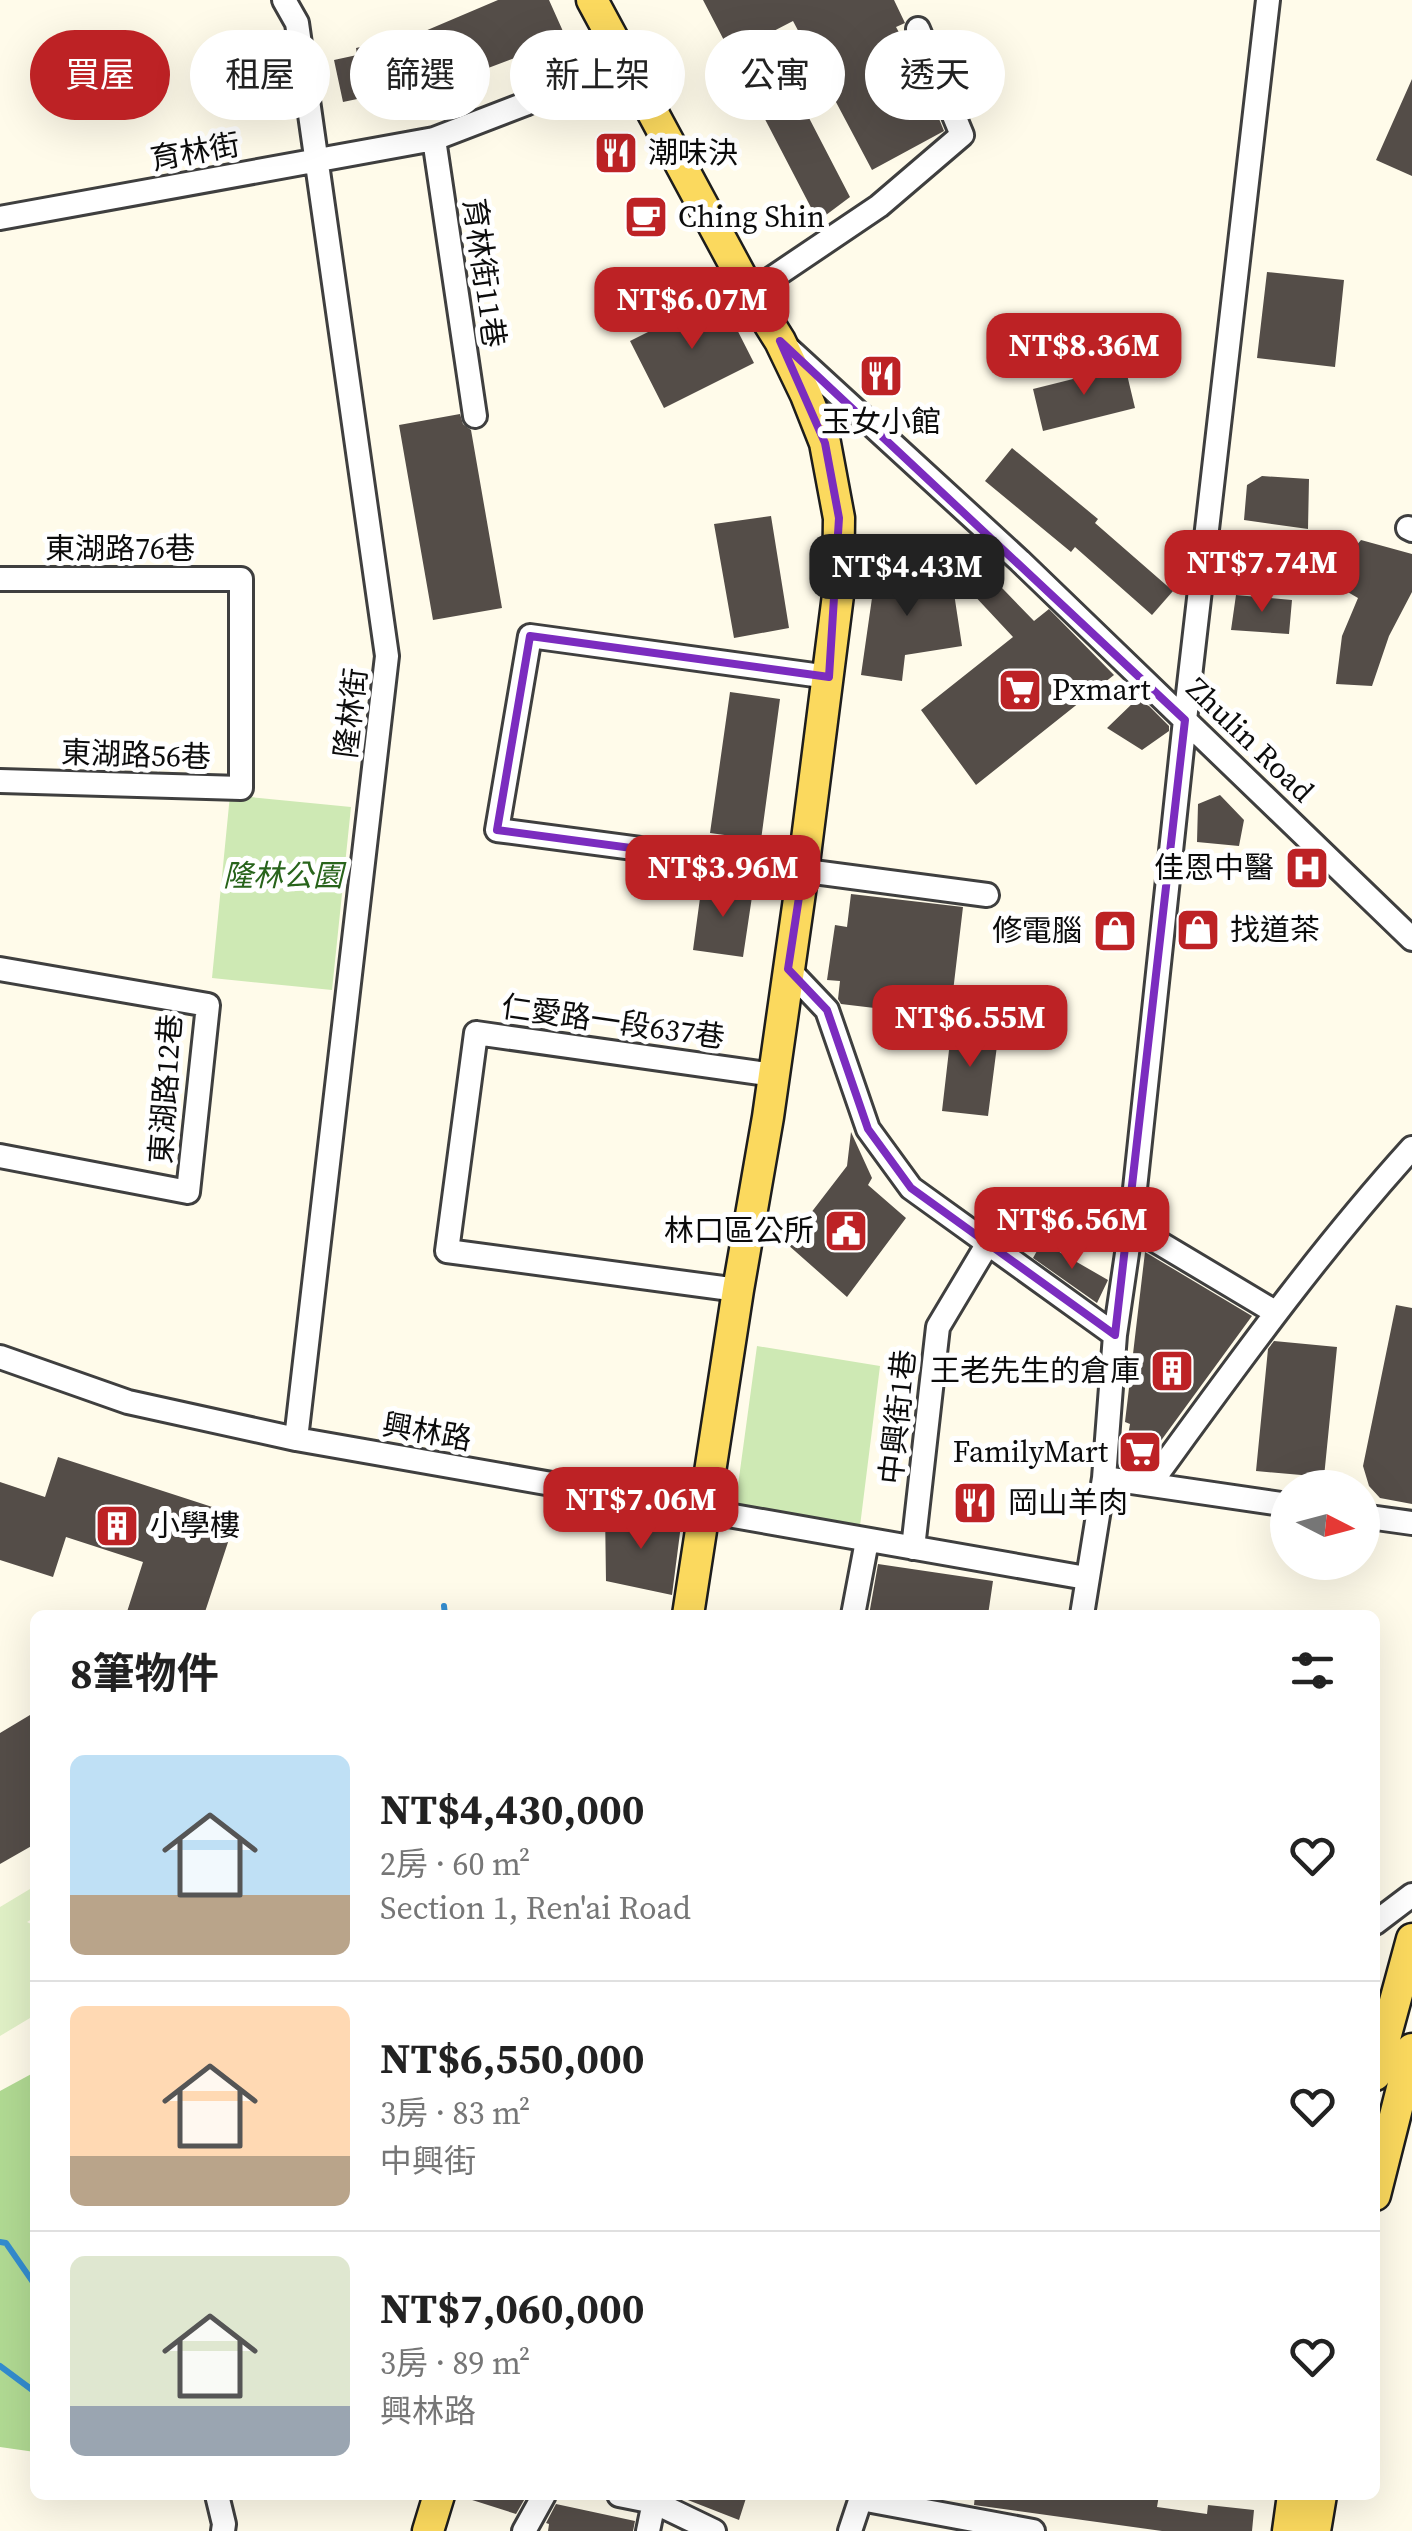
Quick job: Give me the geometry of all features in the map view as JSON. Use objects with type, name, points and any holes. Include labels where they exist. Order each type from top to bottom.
[{"type":"main road","points":[[592,0],[608,30]]},
{"type":"main road","points":[[656,120],[780,342],[825,443],[838,518],[838,595],[803,871],[689,1610]]},
{"type":"main road","points":[[1380,2056],[1412,1938]]},
{"type":"main road","points":[[1380,2175],[1412,2049]]},
{"type":"main road","points":[[428,2531],[437,2500]]},
{"type":"main road","points":[[1288,2531],[1292,2500]]},
{"type":"main road","points":[[1316,2531],[1320,2500]]},
{"type":"street","name":"隆林街","points":[[284,0],[297,23],[388,656],[296,1439]]},
{"type":"street","points":[[1083,1610],[1104,1478],[1115,1335],[1131,1226],[1268,0]]},
{"type":"street","points":[[750,294],[879,206],[962,135],[918,29]]},
{"type":"street","name":"育林街","points":[[0,218],[434,139],[510,110]]},
{"type":"street","name":"育林街11巷","points":[[434,139],[475,416]]},
{"type":"street","name":"Zhulin Road","points":[[780,342],[1020,562],[1412,939]]},
{"type":"street","name":"東湖路76巷","points":[[0,579],[241,578]]},
{"type":"street","name":"東湖路56巷","points":[[0,781],[241,788],[241,578]]},
{"type":"street","points":[[829,677],[530,636],[497,830],[987,894]]},
{"type":"street","name":"東湖路12巷","points":[[0,969],[208,1005],[188,1192],[0,1156]]},
{"type":"street","points":[[788,969],[827,1010],[868,1129],[912,1188],[1115,1335]]},
{"type":"street","name":"仁愛路一段637巷","points":[[738,1290],[447,1251],[476,1033],[774,1075]]},
{"type":"street","points":[[1150,1484],[1275,1312],[1351,1215],[1412,1148]]},
{"type":"street","points":[[1131,1226],[1275,1312]]},
{"type":"street","name":"中興街1巷","points":[[913,1548],[938,1327],[986,1245]]},
{"type":"street","name":"興林路","points":[[0,1357],[128,1402],[296,1439],[1086,1578]]},
{"type":"street","points":[[1104,1478],[1270,1501]]},
{"type":"street","points":[[1380,1519],[1412,1524]]},
{"type":"street","points":[[855,1610],[866,1541]]},
{"type":"street","points":[[1380,1918],[1412,1894]]},
{"type":"street","points":[[218,2500],[223,2531]]},
{"type":"street","points":[[524,2531],[541,2500]]},
{"type":"street","points":[[648,2531],[654,2500]]},
{"type":"street","points":[[656,2500],[714,2531]]},
{"type":"street","points":[[850,2531],[860,2500]]},
{"type":"street","points":[[876,2500],[1034,2531]]},
{"type":"highlighted area","points":[[780,341],[1185,720],[1115,1335],[911,1188],[868,1129],[827,1010],[788,969],[803,871],[497,830],[530,636],[829,677],[839,518],[825,443]]},
{"type":"green space","name":"隆林公園","points":[[230,795],[351,807],[332,990],[212,978]]},
{"type":"green space","points":[[757,1346],[880,1366],[860,1526],[735,1507]]},
{"type":"green space","points":[[30,1889],[30,2018],[0,2036],[0,1907]]},
{"type":"green space","points":[[30,2075],[30,2451],[0,2447],[0,2091]]},
{"type":"building","points":[[498,0],[549,0],[562,30],[510,30],[510,60],[490,67],[490,30],[427,30]]},
{"type":"building","points":[[703,0],[894,0],[905,23],[896,27],[898,30],[865,30],[865,120],[940,120],[944,131],[872,170],[845,119],[845,30],[798,30],[793,21],[776,30],[719,30]]},
{"type":"building","points":[[350,57],[350,101],[343,102],[334,60]]},
{"type":"building","points":[[1412,79],[1412,176],[1376,160]]},
{"type":"building","points":[[765,120],[810,120],[850,197],[818,221]]},
{"type":"building","points":[[1267,272],[1344,280],[1335,367],[1257,358]]},
{"type":"building","points":[[720,296],[754,363],[664,408],[630,341]]},
{"type":"building","points":[[1125,366],[1135,408],[1043,431],[1033,389]]},
{"type":"building","points":[[460,414],[463,424],[471,430],[502,608],[433,620],[399,425]]},
{"type":"building","points":[[1012,448],[1098,519],[1095,523],[1173,591],[1152,615],[1075,547],[1071,552],[985,481]]},
{"type":"building","points":[[1262,476],[1309,479],[1308,529],[1244,520],[1247,485]]},
{"type":"building","points":[[771,516],[789,628],[734,638],[714,524]]},
{"type":"building","points":[[1361,540],[1412,554],[1412,592],[1389,636],[1372,686],[1336,684],[1342,636],[1358,598],[1339,587],[1344,560]]},
{"type":"building","points":[[878,556],[918,562],[915,586],[952,580],[962,646],[905,655],[902,681],[861,675]]},
{"type":"building","name":"Pxmart","points":[[975,560],[1034,621],[1049,609],[1114,675],[976,785],[921,710],[1013,637],[957,577]]},
{"type":"building","points":[[1236,595],[1292,600],[1289,634],[1231,630]]},
{"type":"building","points":[[730,692],[780,699],[761,840],[710,833]]},
{"type":"building","points":[[1136,700],[1149,706],[1169,726],[1169,731],[1142,750],[1107,728]]},
{"type":"building","points":[[1220,795],[1244,820],[1239,846],[1197,842],[1198,804]]},
{"type":"building","points":[[702,883],[753,890],[743,957],[693,950]]},
{"type":"building","points":[[851,894],[963,907],[950,1017],[841,1004],[840,981],[827,980],[835,925],[847,927]]},
{"type":"building","points":[[952,1024],[999,1030],[988,1116],[942,1111]]},
{"type":"building","name":"林口區公所","points":[[851,1132],[872,1178],[868,1185],[906,1218],[847,1297],[787,1244],[847,1166]]},
{"type":"building","points":[[1042,1242],[1108,1280],[1097,1303],[1033,1258]]},
{"type":"building","points":[[1145,1252],[1252,1316],[1141,1468],[1123,1464]]},
{"type":"building","points":[[1396,1305],[1412,1308],[1412,1504],[1380,1498],[1380,1470],[1364,1470]]},
{"type":"building","points":[[1274,1341],[1337,1347],[1325,1470],[1256,1471],[1268,1349]]},
{"type":"building","name":"小學樓","points":[[58,1457],[237,1515],[206,1610],[128,1610],[143,1562],[66,1537],[53,1577],[0,1560],[0,1482],[45,1497]]},
{"type":"building","points":[[605,1510],[681,1525],[672,1595],[606,1581]]},
{"type":"building","points":[[878,1564],[993,1581],[989,1610],[870,1610]]},
{"type":"building","points":[[30,1715],[30,1847],[0,1864],[0,1733]]},
{"type":"building","points":[[472,2500],[524,2500],[516,2514]]},
{"type":"building","points":[[688,2500],[745,2500],[739,2520]]},
{"type":"building","points":[[974,2500],[1158,2500],[1157,2507],[1207,2514],[1208,2505],[1254,2510],[1252,2531],[1162,2531],[974,2505]]},
{"type":"building","points":[[556,2504],[635,2521],[633,2531],[548,2531],[546,2523]]},
{"type":"waterway","points":[[444,1606],[444,1610]]},
{"type":"waterway","points":[[0,2242],[6,2243],[30,2278]]},
{"type":"waterway","points":[[0,2366],[30,2388]]},
{"type":"place","name":"潮味決","points":[[616,153]]},
{"type":"place","name":"Ching Shin","points":[[646,217]]},
{"type":"place","name":"玉女小館","points":[[881,376]]},
{"type":"place","name":"Pxmart","points":[[1020,690]]},
{"type":"place","name":"佳恩中醫","points":[[1307,868]]},
{"type":"place","name":"找道茶","points":[[1198,930]]},
{"type":"place","name":"修電腦","points":[[1115,931]]},
{"type":"place","name":"林口區公所","points":[[846,1231]]},
{"type":"place","name":"王老先生的倉庫","points":[[1172,1371]]},
{"type":"place","name":"FamilyMart","points":[[1140,1452]]},
{"type":"place","name":"岡山羊肉","points":[[975,1503]]},
{"type":"place","name":"小學樓","points":[[117,1526]]}]
